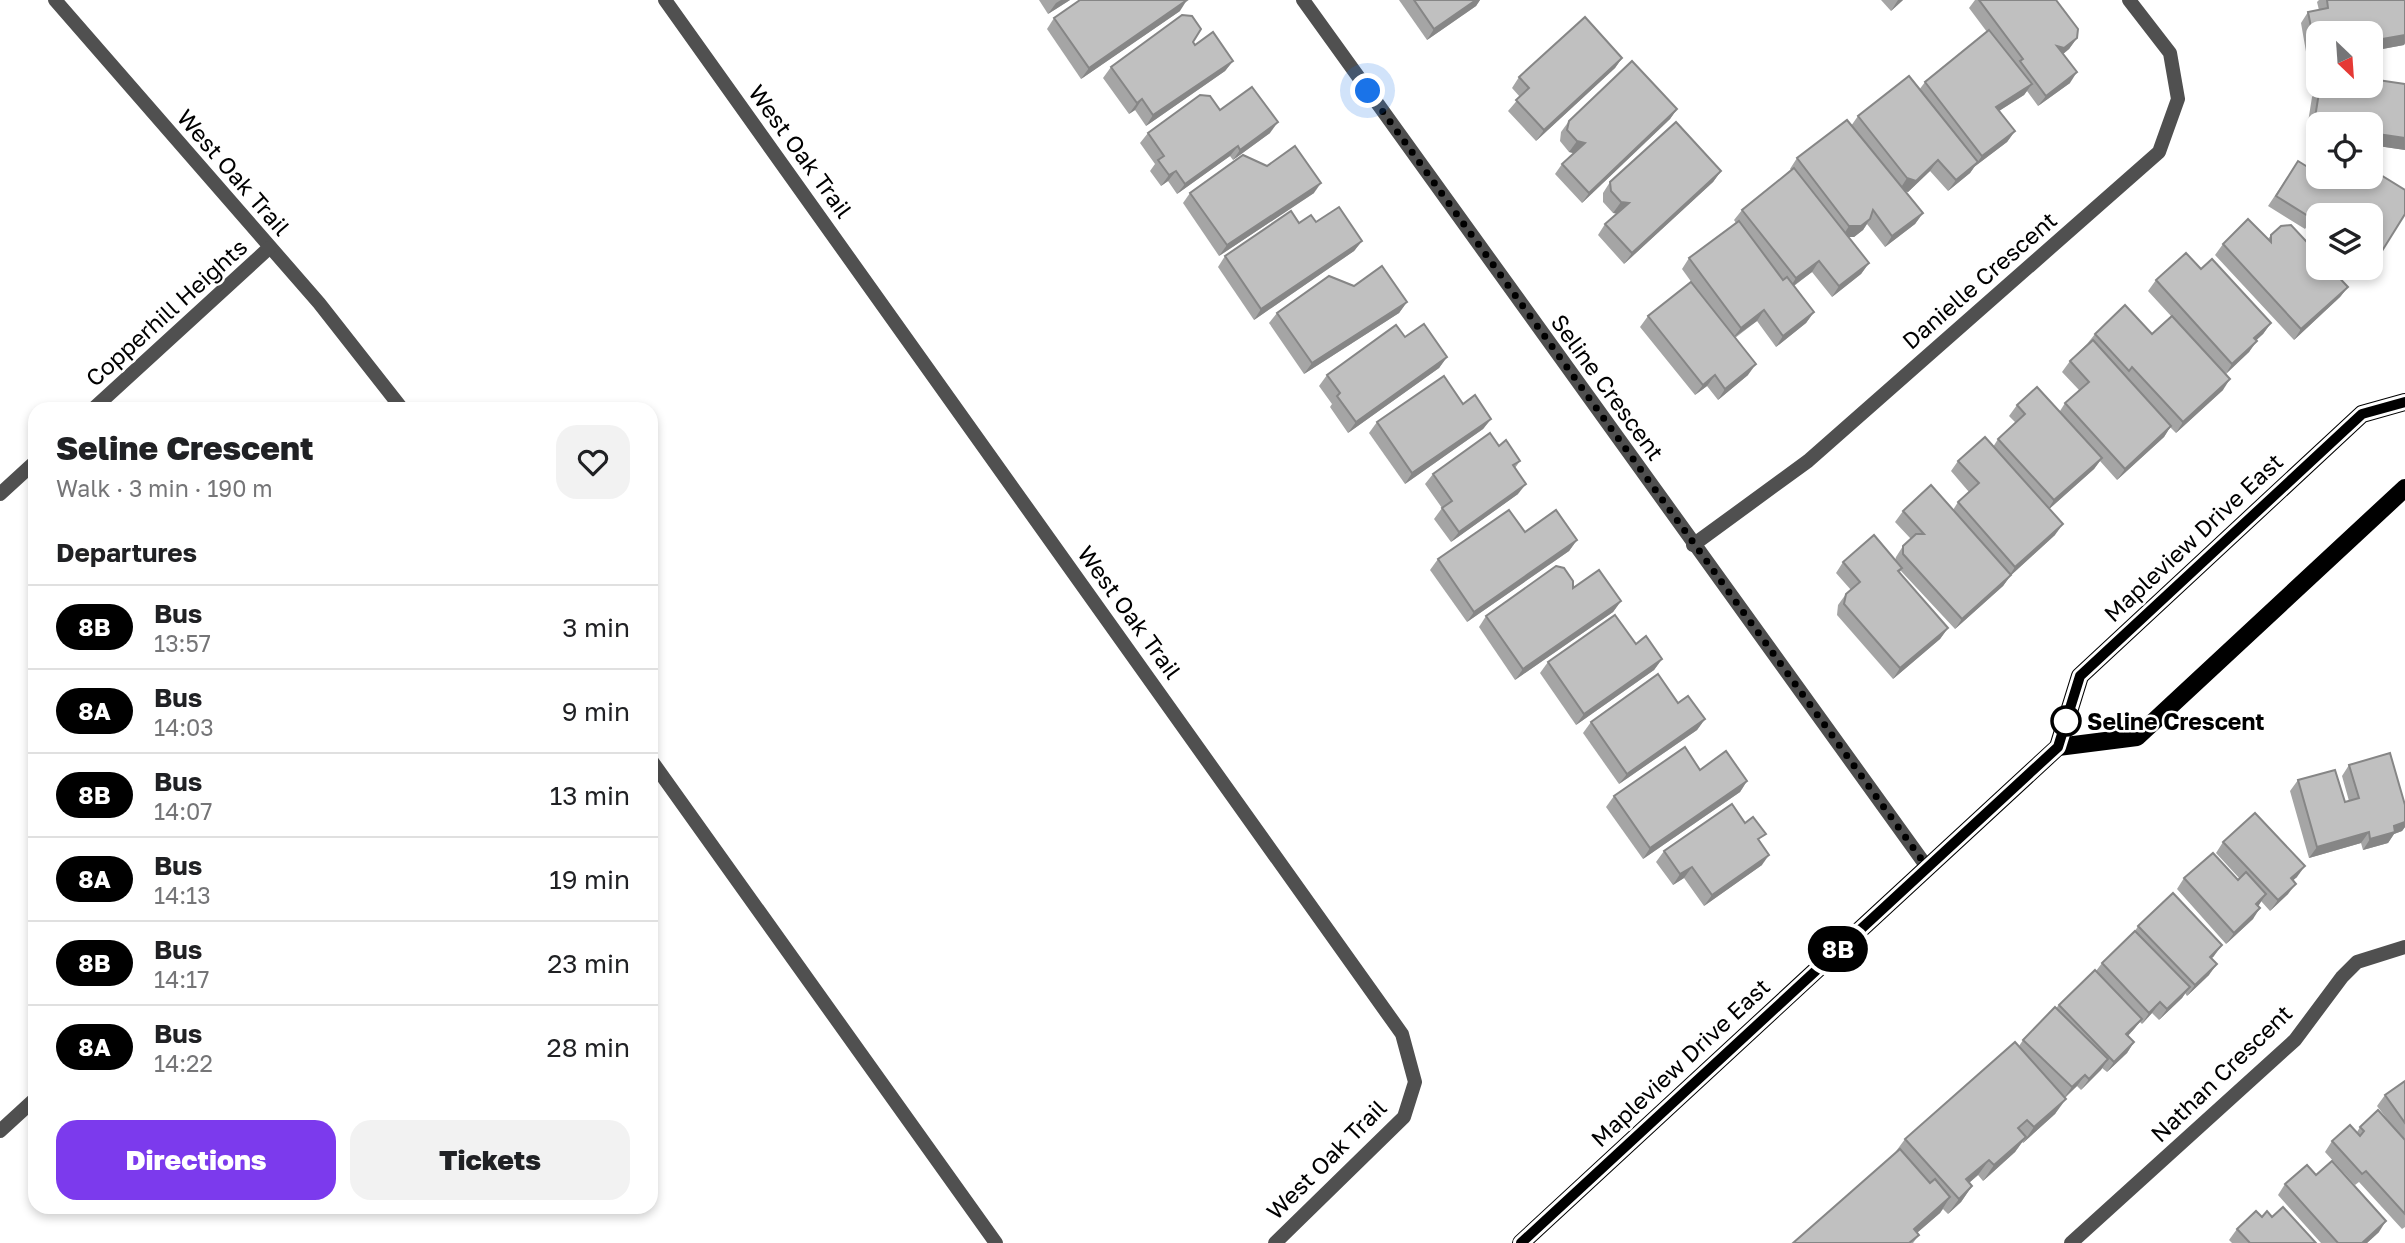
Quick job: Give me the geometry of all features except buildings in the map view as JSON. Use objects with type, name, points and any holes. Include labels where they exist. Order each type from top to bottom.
[{"type":"main road","name":"Mapleview Drive East","points":[[1521,1243],[2058,747],[2080,676],[2362,414],[2405,402]]},
{"type":"main road","points":[[2058,747],[2137,737],[2405,488]]},
{"type":"street","name":"West Oak Trail","points":[[55,0],[320,303],[396,402]]},
{"type":"street","name":"West Oak Trail","points":[[665,0],[1402,1034],[1415,1082],[1404,1118],[1275,1243]]},
{"type":"street","name":"Seline Crescent","points":[[1303,0],[1927,867]]},
{"type":"street","name":"Danielle Crescent","points":[[1693,545],[1808,461],[2159,152],[2178,99],[2171,53],[2129,0]]},
{"type":"street","name":"Copperhill Heights","points":[[101,402],[270,248]]},
{"type":"street","points":[[0,494],[28,468]]},
{"type":"street","points":[[658,770],[996,1243]]},
{"type":"street","name":"Nathan Crescent","points":[[2071,1243],[2295,1040],[2342,977],[2357,962],[2405,947]]},
{"type":"street","points":[[0,1131],[28,1105]]},
{"type":"bus line","name":"8B","points":[[1521,1243],[2058,747],[2080,676],[2362,414],[2405,402]]},
{"type":"place","name":"Seline Crescent","points":[[2066,721]]},
{"type":"route","points":[[1368,91],[1927,867],[2058,747],[2066,721]]}]
